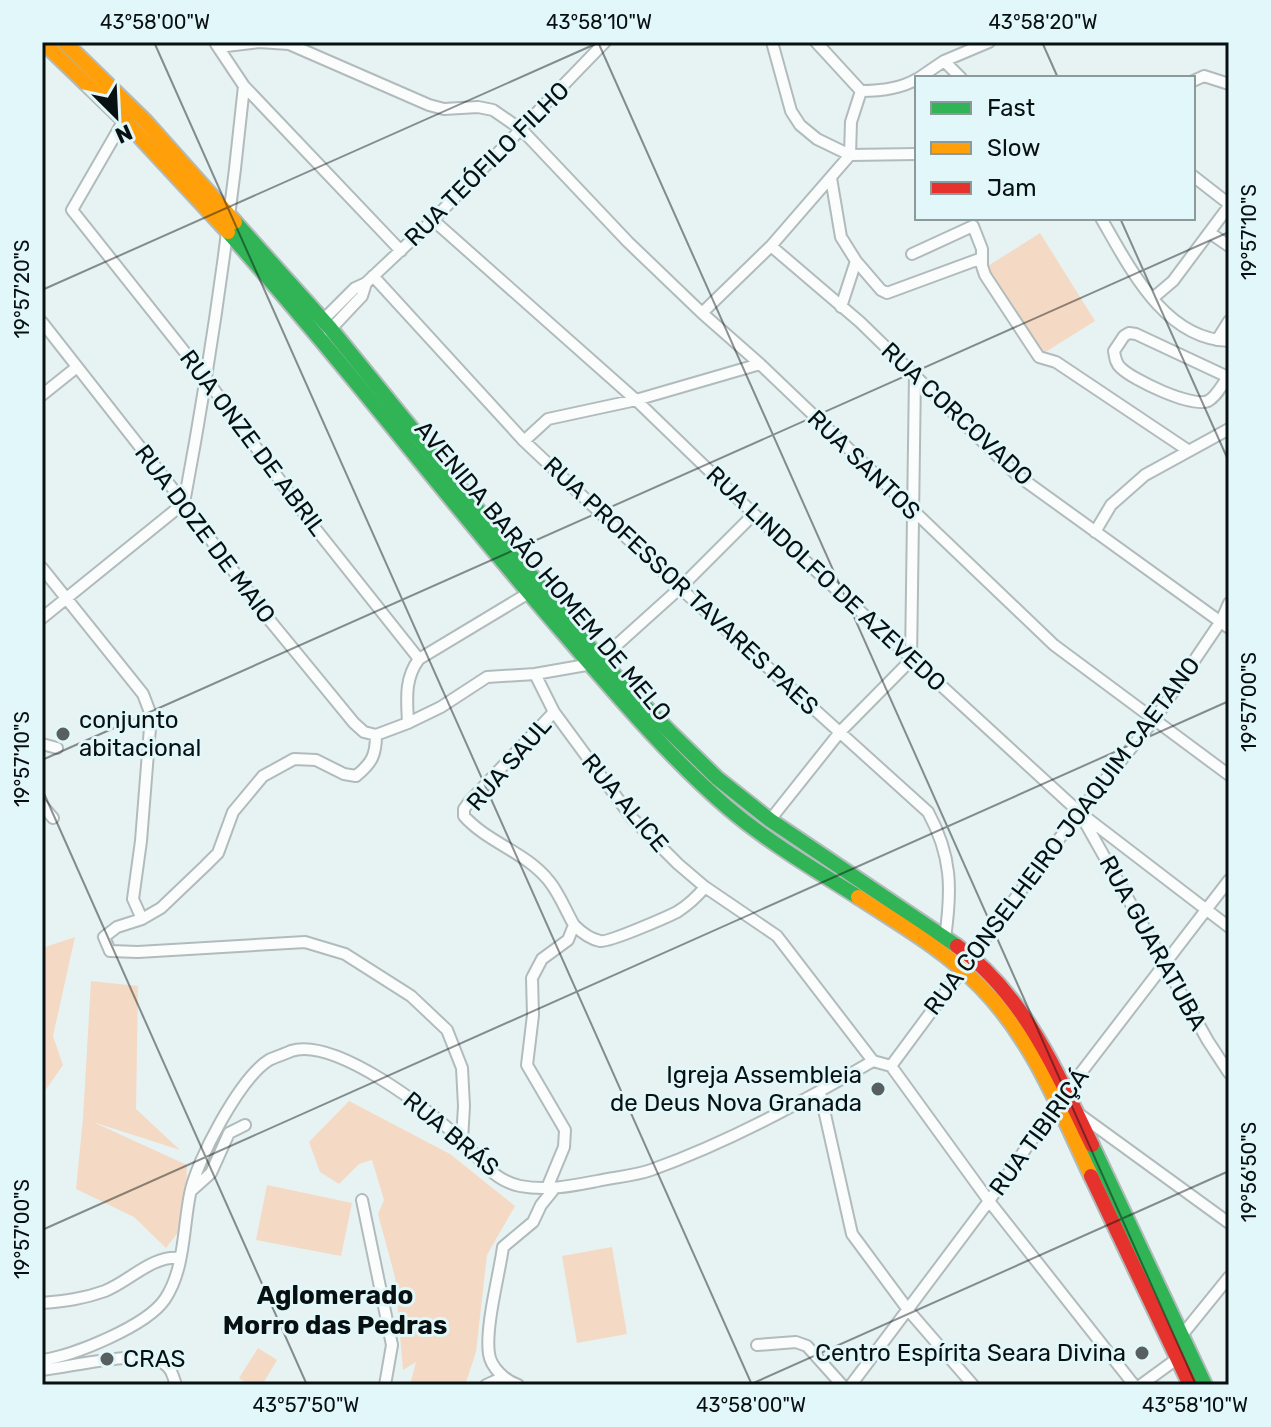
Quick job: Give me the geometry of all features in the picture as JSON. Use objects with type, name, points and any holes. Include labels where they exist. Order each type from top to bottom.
[{"type":"main road","name":"AVENIDA BARÃO HOMEM DE MELO","points":[[43,42],[124,120],[228,232],[325,345],[527,594],[565,634],[717,778],[770,820],[945,938],[968,964],[1038,1064],[1190,1385]]},
{"type":"main road","name":"AVENIDA BARÃO HOMEM DE MELO","points":[[64,42],[145,121],[327,324],[670,752],[707,789],[757,831],[929,944],[1001,985],[1027,1019],[1079,1114],[1205,1385]]},
{"type":"main road","points":[[124,120],[133,115],[145,121]]},
{"type":"street","name":"RUA TEÓFILO FILHO","points":[[327,324],[362,296],[369,279],[433,220],[605,42]]},
{"type":"street","points":[[772,42],[791,111],[800,125],[817,139],[850,155],[915,154]]},
{"type":"street","points":[[816,42],[861,91],[880,91],[908,85],[915,80]]},
{"type":"street","points":[[921,76],[944,61],[989,42]]},
{"type":"street","name":"RUA SANTOS","points":[[216,44],[289,44],[429,105],[444,109],[478,107],[493,110],[522,130],[628,242],[1054,645],[1229,775]]},
{"type":"street","points":[[216,44],[244,86],[401,251]]},
{"type":"street","points":[[944,61],[959,76]]},
{"type":"street","points":[[1195,80],[1204,76],[1229,84]]},
{"type":"street","points":[[42,618],[184,503],[207,380],[231,215],[244,86]]},
{"type":"street","points":[[702,313],[771,246],[850,155],[851,122],[861,91]]},
{"type":"street","name":"RUA ONZE DE ABRIL","points":[[124,120],[72,210],[207,380],[311,523],[419,659]]},
{"type":"street","points":[[831,178],[841,237],[856,261],[881,290],[887,293],[982,258]]},
{"type":"street","points":[[1153,298],[1173,281],[1229,205],[1195,178]]},
{"type":"street","name":"RUA LINDOLFO DE AZEVEDO","points":[[433,220],[636,400],[754,514],[1079,812],[1229,927]]},
{"type":"street","points":[[1102,220],[1153,298],[1171,319],[1196,336],[1229,341]]},
{"type":"street","points":[[912,254],[971,222],[982,249],[985,275],[1039,357],[1056,362],[1189,451]]},
{"type":"street","points":[[1210,233],[1229,246]]},
{"type":"street","name":"RUA CORCOVADO","points":[[771,246],[915,375],[1017,475],[1225,624]]},
{"type":"street","points":[[841,307],[856,261]]},
{"type":"street","name":"RUA PROFESSOR TAVARES PAES","points":[[369,279],[524,441],[680,588],[928,812],[946,850],[950,901],[945,938]]},
{"type":"street","points":[[1217,340],[1229,321]]},
{"type":"street","name":"RUA DOZE DE MAIO","points":[[42,322],[184,503],[267,617],[344,711],[364,732],[376,735]]},
{"type":"street","points":[[325,345],[327,324]]},
{"type":"street","points":[[1136,334],[1228,377],[1212,399],[1195,402],[1172,395],[1122,369],[1114,351],[1124,336],[1136,334]]},
{"type":"street","points":[[524,441],[548,419],[636,400],[760,364]]},
{"type":"street","points":[[42,395],[77,367]]},
{"type":"street","points":[[770,820],[840,732],[911,660],[915,375]]},
{"type":"street","points":[[1095,532],[1111,505],[1145,475],[1229,429]]},
{"type":"street","points":[[462,1140],[462,1068],[447,1030],[411,996],[345,954],[305,942],[110,951],[104,937],[117,927],[142,919],[161,908],[218,853],[233,812],[263,776],[294,759],[316,760],[344,774],[356,776],[376,754],[376,735],[441,707],[487,677],[535,674],[596,662],[680,588],[754,514]]},
{"type":"street","points":[[42,568],[143,694],[151,715],[133,899],[142,919]]},
{"type":"street","points":[[408,723],[408,682],[419,659],[527,594]]},
{"type":"street","name":"RUA CONSELHEIRO JOAQUIM CAETANO","points":[[891,1066],[1079,812],[1154,720],[1225,624],[1229,603]]},
{"type":"street","name":"RUA ALICE","points":[[535,674],[554,712],[632,818],[705,887],[777,936],[873,1061]]},
{"type":"street","name":"RUA SAUL","points":[[554,712],[469,802],[464,816],[478,832],[524,859],[549,880],[574,925]]},
{"type":"street","points":[[42,744],[57,748]]},
{"type":"street","points":[[42,805],[53,818]]},
{"type":"street","name":"RUA GUARATUBA","points":[[1079,812],[1229,1073]]},
{"type":"street","name":"RUA TIBIRIÇÁ","points":[[851,1385],[909,1311],[1057,1104],[1229,880]]},
{"type":"street","points":[[514,1384],[497,1370],[489,1357],[489,1334],[503,1247],[533,1222],[550,1189],[564,1147],[565,1130],[527,1065],[533,1015],[532,978],[542,959],[568,940],[574,925],[582,933],[602,942],[615,939],[674,914],[696,899],[705,887]]},
{"type":"street","points":[[927,926],[949,911]]},
{"type":"street","name":"RUA BRÁS","points":[[42,1360],[63,1358],[100,1341],[144,1318],[164,1300],[180,1258],[190,1191],[203,1154],[242,1090],[255,1075],[268,1061],[296,1050],[326,1054],[390,1083],[462,1140],[492,1173],[517,1185],[550,1189],[648,1171],[751,1128],[873,1061]]},
{"type":"street","points":[[873,1061],[891,1066],[989,1201],[1134,1385]]},
{"type":"street","points":[[820,1092],[852,1234],[909,1311],[973,1385]]},
{"type":"street","points":[[1079,1114],[1229,1223]]},
{"type":"street","points":[[190,1191],[211,1173],[229,1133],[245,1125]]},
{"type":"street","points":[[362,1200],[392,1345],[385,1385]]},
{"type":"street","points":[[42,1303],[76,1301],[109,1290],[165,1258],[180,1258]]},
{"type":"street","points":[[1182,1335],[1229,1277]]},
{"type":"street","points":[[100,1341],[103,1360]]},
{"type":"street","points":[[757,1345],[796,1342],[807,1346],[842,1385]]},
{"type":"street","points":[[1141,1385],[1178,1358]]},
{"type":"street","points":[[42,1370],[103,1360],[161,1362],[171,1370],[176,1385]]},
{"type":"street","points":[[486,1385],[497,1380],[514,1384]]},
{"type":"shaded area","points":[[1040,233],[1095,321],[1039,356],[983,269]]},
{"type":"shaded area","points":[[75,937],[53,1036],[63,1065],[42,1095],[42,948]]},
{"type":"shaded area","points":[[91,981],[138,986],[136,1109],[180,1150],[93,1122],[187,1165],[185,1223],[166,1248],[134,1217],[76,1189]]},
{"type":"shaded area","points":[[349,1101],[450,1154],[515,1206],[487,1255],[476,1352],[465,1385],[410,1385],[416,1362],[403,1370],[395,1277],[378,1214],[384,1200],[372,1160],[359,1164],[339,1184],[320,1172],[309,1142]]},
{"type":"shaded area","points":[[267,1185],[352,1203],[341,1256],[256,1240]]},
{"type":"shaded area","points":[[612,1247],[627,1334],[577,1343],[562,1256]]},
{"type":"shaded area","points":[[258,1348],[277,1360],[262,1385],[249,1385],[239,1378]]},
{"type":"traffic: fast","points":[[235,222],[330,328],[600,660],[670,732],[717,778],[770,820],[957,946]]},
{"type":"traffic: fast","points":[[228,232],[523,586],[664,747],[743,820],[858,897]]},
{"type":"traffic: fast","points":[[1092,1145],[1205,1385]]},
{"type":"traffic: slow","points":[[43,42],[126,122],[228,232]]},
{"type":"traffic: slow","points":[[64,42],[145,121],[235,222]]},
{"type":"traffic: slow","points":[[858,897],[953,962],[999,1008],[1044,1077],[1091,1176]]},
{"type":"traffic: jam","points":[[957,946],[981,965],[1020,1011],[1052,1063],[1092,1145]]},
{"type":"traffic: jam","points":[[1091,1176],[1190,1385]]},
{"type":"place","name":"conjunto abitacional","points":[[63,734]]},
{"type":"place","name":"Igreja Assembleia de Deus Nova Granada","points":[[878,1089]]},
{"type":"place","name":"Centro Espírita Seara Divina","points":[[1142,1353]]},
{"type":"place","name":"CRAS","points":[[107,1359]]},
{"type":"district","name":"Aglomerado Morro das Pedras","points":[[335,1310]]}]
